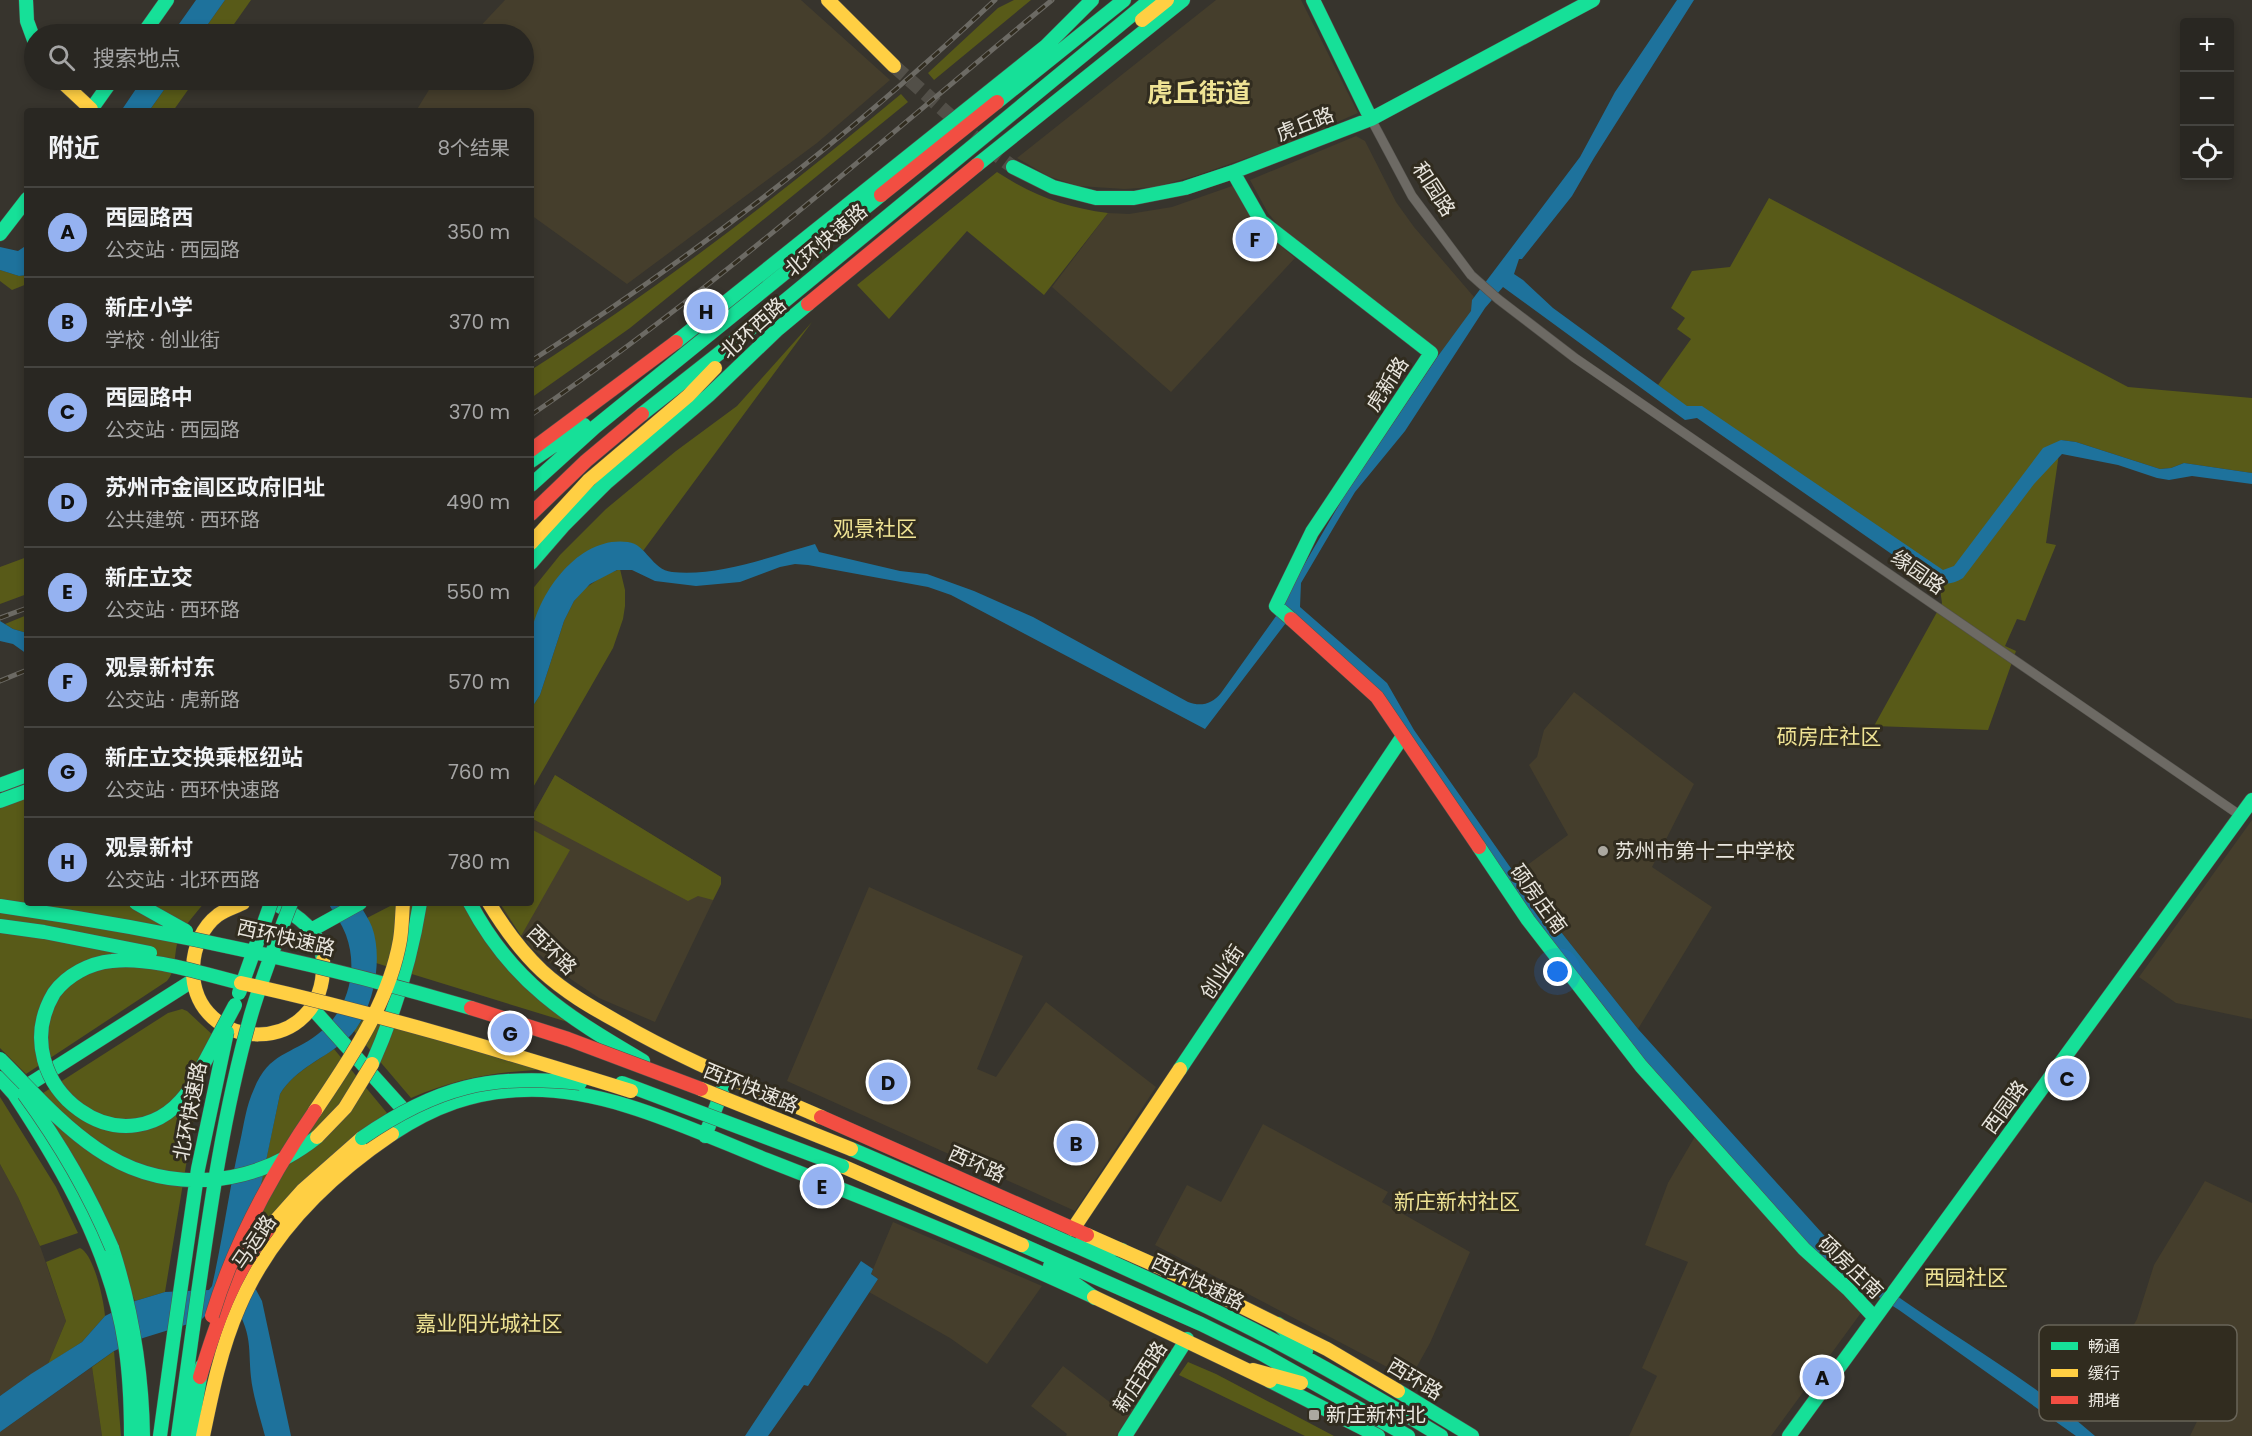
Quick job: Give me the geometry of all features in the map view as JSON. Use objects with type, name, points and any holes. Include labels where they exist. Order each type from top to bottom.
[{"type":"main road","points":[[26,0],[28,24]]},
{"type":"main road","points":[[150,24],[167,0]]},
{"type":"main road","points":[[828,0],[894,66]]},
{"type":"main road","name":"北环西路","points":[[534,448],[637,373],[866,191],[1046,46],[1092,0]]},
{"type":"main road","points":[[1068,46],[1110,0]]},
{"type":"main road","name":"北环快速路","points":[[534,482],[568,451],[744,304],[1124,0]]},
{"type":"main road","name":"北环快速路","points":[[534,511],[612,438],[763,319],[1150,0]]},
{"type":"main road","points":[[1012,112],[1084,65],[1167,0]]},
{"type":"main road","name":"北环西路","points":[[534,560],[599,489],[709,395],[778,329],[901,225],[1183,0]]},
{"type":"main road","name":"和园路","points":[[1313,0],[1371,119]]},
{"type":"main road","name":"虎丘路","points":[[1012,166],[1053,187],[1084,196],[1109,199],[1164,193],[1233,172],[1371,119],[1593,0]]},
{"type":"main road","points":[[70,90],[89,108]]},
{"type":"main road","points":[[92,108],[105,90]]},
{"type":"main road","name":"虎新路","points":[[1233,172],[1261,221],[1431,353],[1312,532],[1290,573],[1278,608]]},
{"type":"main road","points":[[3,230],[24,203]]},
{"type":"main road","points":[[534,540],[576,492],[688,396],[763,319]]},
{"type":"main road","points":[[534,459],[653,380]]},
{"type":"main road","name":"硕房庄南","points":[[1278,608],[1377,697],[1528,920],[1641,1066],[1804,1249],[1848,1289],[1875,1318]]},
{"type":"main road","name":"创业街","points":[[1073,1229],[1403,736]]},
{"type":"main road","points":[[0,785],[24,776]]},
{"type":"main road","points":[[0,801],[24,791]]},
{"type":"main road","name":"西园路","points":[[1789,1436],[2252,800]]},
{"type":"main road","name":"西环快速路","points":[[0,906],[200,938],[318,965],[428,994],[569,1040],[670,1077],[851,1149],[1210,1308],[1329,1371],[1441,1436]]},
{"type":"main road","points":[[140,906],[200,938]]},
{"type":"main road","points":[[226,906],[213,918],[198,939],[191,964],[192,981],[207,1012],[227,1028],[243,1034],[260,1035],[285,1029],[316,1012],[322,988],[325,966],[321,944],[313,929],[293,911],[280,906]]},
{"type":"main road","points":[[261,927],[264,906]]},
{"type":"main road","name":"北环快速路","points":[[160,1436],[202,1148],[222,1053],[235,1005],[261,927],[272,906]]},
{"type":"main road","name":"北环快速路","points":[[178,1436],[216,1172],[240,1057],[255,1002],[290,906]]},
{"type":"main road","points":[[313,929],[354,906]]},
{"type":"main road","points":[[190,1436],[200,1377],[230,1264],[260,1199],[279,1165],[358,1043],[380,1000],[395,960],[401,931],[403,906]]},
{"type":"main road","points":[[0,1060],[73,1129],[106,1155],[124,1165],[152,1175],[188,1181],[222,1180],[257,1172],[288,1158],[316,1138],[339,1115],[361,1084],[383,1039],[404,980],[419,906]]},
{"type":"main road","points":[[471,906],[498,952],[538,992],[596,1033],[670,1077]]},
{"type":"main road","name":"西环路","points":[[491,906],[520,949],[542,971],[565,990],[652,1042],[1184,1278],[1327,1349],[1472,1436]]},
{"type":"main road","name":"西环快速路","points":[[0,926],[110,944],[254,974],[417,1015],[564,1061],[842,1166],[1201,1324],[1262,1354],[1408,1436]]},
{"type":"main road","points":[[235,1005],[190,1091],[175,1107],[154,1120],[136,1125],[119,1126],[89,1119],[60,1100],[50,1088],[42,1070],[38,1051],[39,1026],[46,1004],[56,990],[73,974],[86,967],[100,962],[139,960],[310,998],[471,1041],[631,1091]]},
{"type":"main road","points":[[14,1094],[192,981]]},
{"type":"main road","points":[[316,1012],[413,1121],[467,1096],[526,1089],[562,1092],[624,1106],[872,1200],[1253,1370],[1378,1436]]},
{"type":"main road","points":[[0,1060],[46,1125],[93,1204],[119,1269],[131,1314],[129,1378],[131,1436]]},
{"type":"main road","points":[[705,1137],[728,1077]]},
{"type":"main road","points":[[0,1078],[14,1094],[57,1161],[82,1208],[103,1257],[142,1395],[143,1436]]},
{"type":"main road","points":[[215,1317],[249,1252],[288,1204],[362,1138],[405,1109],[452,1089],[502,1079],[550,1079],[660,1096]]},
{"type":"main road","name":"马运路","points":[[203,1436],[233,1320],[248,1285],[264,1258],[287,1225],[322,1189],[356,1160],[413,1121]]},
{"type":"main road","points":[[1047,1235],[1122,1250]]},
{"type":"main road","points":[[1017,1243],[1095,1298]]},
{"type":"main road","points":[[1278,1324],[1329,1371]]},
{"type":"main road","name":"新庄西路","points":[[1125,1436],[1187,1340]]},
{"type":"main road","points":[[1253,1370],[1323,1388]]},
{"type":"street","name":"和园路","points":[[1371,119],[1412,196],[1478,283],[1575,358]]},
{"type":"street","name":"缘园路","points":[[1575,358],[2241,816]]},
{"type":"shaded area","points":[[225,0],[251,0],[234,24],[208,24]]},
{"type":"shaded area","points":[[505,0],[801,0],[890,80],[817,143],[627,284],[534,217],[534,108],[418,108],[429,90],[534,90],[534,24],[482,24]]},
{"type":"shaded area","points":[[1014,0],[1031,0],[934,80],[928,73],[998,8]]},
{"type":"shaded area","points":[[1216,0],[1301,0],[1358,113],[1287,144],[1195,176],[1155,187],[1125,189],[1078,186],[1048,176],[1017,158]]},
{"type":"shaded area","points":[[164,90],[188,90],[175,108],[151,108]]},
{"type":"shaded area","points":[[901,94],[908,102],[630,328],[534,396],[534,368],[674,272],[811,167]]},
{"type":"shaded area","points":[[1356,136],[1365,141],[1396,202],[1414,227],[1474,297],[1472,311],[1438,356],[1277,224],[1268,213],[1250,180]]},
{"type":"shaded area","points":[[997,172],[1050,199],[1078,208],[1108,213],[1044,295],[967,231],[889,319],[857,285]]},
{"type":"shaded area","points":[[1235,185],[1255,224],[1295,258],[1171,392],[1052,287],[1108,213],[1129,214],[1172,207]]},
{"type":"shaded area","points":[[1769,198],[2128,387],[2252,398],[2252,473],[2184,463],[2160,469],[2076,442],[2061,440],[2046,543],[2056,545],[2025,621],[2017,619],[2005,646],[2016,651],[1988,730],[1874,726],[1942,603],[1940,589],[1932,581],[1937,568],[1687,407],[1658,385],[1691,339],[1677,329],[1685,318],[1671,308],[1692,271],[1730,267]]},
{"type":"shaded area","points":[[0,270],[24,275],[24,285],[12,290],[0,281]]},
{"type":"shaded area","points":[[812,322],[643,551],[634,544],[620,542],[588,552],[575,560],[556,580],[542,605],[534,627],[534,587],[560,555],[606,509],[676,451],[737,406]]},
{"type":"shaded area","points":[[24,558],[24,595],[0,604],[0,567]]},
{"type":"shaded area","points":[[620,569],[625,590],[623,619],[613,648],[534,786],[534,704],[540,695],[564,621],[574,601],[584,589],[603,576]]},
{"type":"shaded area","points":[[24,616],[24,632],[13,629],[5,624]]},
{"type":"shaded area","name":"苏州市第十二中学校","points":[[1574,692],[1694,784],[1652,867],[1712,907],[1638,1029],[1515,874],[1568,835],[1529,765],[1537,757],[1544,730]]},
{"type":"shaded area","points":[[555,775],[721,877],[721,884],[655,1022],[599,998],[572,980],[531,948],[503,911],[501,906],[534,906],[534,813]]},
{"type":"shaded area","points":[[555,775],[721,877],[721,884],[713,900],[698,896],[688,901],[534,820],[534,813]]},
{"type":"shaded area","points":[[24,799],[24,906],[202,906],[179,938],[173,968],[167,981],[26,1074],[0,1048],[0,808]]},
{"type":"shaded area","points":[[2252,820],[2252,1019],[2176,1003],[2139,977]]},
{"type":"shaded area","points":[[534,831],[570,850],[521,936],[502,906],[534,906]]},
{"type":"shaded area","points":[[869,887],[1023,956],[977,1069],[996,1077],[1046,1002],[1156,1087],[1075,1211],[787,1081]]},
{"type":"shaded area","points":[[390,906],[468,906],[574,1024],[376,963],[374,937],[367,918]]},
{"type":"shaded area","points":[[182,1009],[216,1038],[196,1105],[165,1292],[135,1301],[38,1101],[43,1093],[168,1013]]},
{"type":"shaded area","points":[[366,1015],[557,1069],[482,1076],[448,1084],[411,1098],[354,1031]]},
{"type":"shaded area","points":[[334,1049],[387,1113],[262,1223],[249,1240],[280,1094],[298,1074]]},
{"type":"shaded area","points":[[0,1097],[56,1187],[78,1233],[40,1246],[0,1164]]},
{"type":"shaded area","points":[[1263,1124],[1388,1192],[1382,1202],[1470,1252],[1430,1343],[1410,1379],[1155,1245],[1187,1185],[1221,1202]]},
{"type":"shaded area","points":[[1701,1126],[1821,1260],[1874,1295],[1771,1436],[1629,1436],[1657,1376],[1642,1368],[1688,1262],[1645,1245],[1668,1183]]},
{"type":"shaded area","points":[[0,1164],[40,1246],[66,1321],[48,1364],[0,1396]]},
{"type":"shaded area","points":[[2205,1181],[2252,1203],[2252,1436],[2190,1436],[2197,1421],[2237,1421],[2237,1325],[2134,1325],[2154,1265]]},
{"type":"shaded area","points":[[893,1222],[1042,1286],[987,1364],[950,1338],[869,1292],[878,1279],[871,1274]]},
{"type":"shaded area","points":[[80,1248],[90,1259],[94,1268],[105,1316],[82,1342],[48,1364],[66,1321],[46,1262]]},
{"type":"shaded area","points":[[1162,1344],[1173,1349],[1116,1436],[1066,1436],[1067,1434],[1031,1406],[1063,1366],[1116,1407]]},
{"type":"shaded area","points":[[114,1351],[121,1436],[102,1436],[92,1367]]},
{"type":"shaded area","points":[[1188,1362],[1216,1374],[1334,1436],[1305,1436],[1179,1375]]},
{"type":"shaded area","points":[[92,1367],[102,1436],[0,1436],[0,1432]]},
{"type":"water","points":[[196,0],[225,0],[208,24],[179,24]]},
{"type":"water","points":[[1677,0],[1694,0],[1572,196],[1522,259],[1519,259],[1514,274],[1553,308],[1687,406],[1702,406],[1943,570],[1954,566],[2043,448],[2061,440],[2076,442],[2160,469],[2184,463],[2252,473],[2252,484],[2192,476],[2169,480],[2118,465],[2062,454],[2034,484],[1963,578],[1953,583],[1938,583],[1923,576],[1697,418],[1685,420],[1503,287],[1485,308],[1405,431],[1355,492],[1301,583],[1300,607],[1387,683],[1414,730],[1515,874],[1638,1029],[1840,1253],[1903,1300],[2039,1392],[2039,1410],[1899,1310],[1821,1260],[1628,1041],[1606,1009],[1551,943],[1378,691],[1292,615],[1205,729],[951,595],[928,587],[795,564],[780,567],[740,582],[696,586],[655,581],[632,570],[617,570],[590,584],[574,601],[564,621],[540,695],[534,704],[534,623],[542,602],[564,570],[578,557],[610,542],[634,544],[640,547],[659,567],[672,572],[690,573],[726,569],[815,544],[819,552],[900,571],[927,574],[974,591],[1033,617],[1188,702],[1202,704],[1214,700],[1284,605],[1287,594],[1343,498],[1438,356],[1471,311],[1472,300],[1580,157],[1615,92]]},
{"type":"water","points":[[135,90],[164,90],[151,108],[123,108]]},
{"type":"water","points":[[0,247],[18,251],[24,247],[24,275],[0,270]]},
{"type":"water","points":[[0,621],[24,632],[24,652],[13,644],[0,641]]},
{"type":"water","points":[[330,906],[361,906],[372,927],[377,955],[370,1002],[356,1029],[347,1039],[294,1077],[280,1094],[247,1252],[246,1271],[262,1301],[291,1436],[265,1436],[253,1390],[248,1336],[233,1303],[208,1313],[201,1320],[143,1338],[114,1351],[0,1432],[0,1396],[82,1342],[105,1316],[135,1301],[165,1292],[209,1290],[212,1286],[246,1115],[254,1089],[260,1077],[274,1061],[308,1041],[328,1025],[337,1014],[348,989],[351,976],[350,948],[340,923]]},
{"type":"water","points":[[861,1261],[873,1269],[871,1274],[878,1279],[808,1386],[804,1385],[768,1436],[745,1436]]},
{"type":"water","points":[[2055,1421],[2077,1421],[2095,1436],[2076,1436]]},
{"type":"tunnel","points":[[894,66],[982,144],[1013,167]]},
{"type":"railway","points":[[534,359],[593,321],[713,236],[829,146],[941,50],[995,0]]},
{"type":"railway","points":[[534,413],[599,367],[731,266],[1052,0]]},
{"type":"railway","points":[[0,618],[24,609]]},
{"type":"railway","points":[[0,681],[24,671]]},
{"type":"traffic: fast","points":[[26,0],[28,24]]},
{"type":"traffic: fast","points":[[150,24],[167,0]]},
{"type":"traffic: fast","points":[[676,342],[1046,46],[1092,0]]},
{"type":"traffic: fast","points":[[997,102],[1124,0]]},
{"type":"traffic: fast","points":[[642,414],[764,318],[1150,0]]},
{"type":"traffic: fast","points":[[977,165],[1183,0]]},
{"type":"traffic: fast","points":[[1313,0],[1371,119]]},
{"type":"traffic: fast","points":[[1013,167],[1053,187],[1096,198],[1134,198],[1185,188],[1371,119],[1593,0]]},
{"type":"traffic: fast","points":[[92,108],[105,90]]},
{"type":"traffic: fast","points":[[1233,172],[1261,221],[1431,353],[1312,532],[1276,606],[1291,619]]},
{"type":"traffic: fast","points":[[534,482],[595,427],[881,195]]},
{"type":"traffic: fast","points":[[0,234],[24,203]]},
{"type":"traffic: fast","points":[[534,560],[564,525],[606,483],[709,395],[778,329],[808,304]]},
{"type":"traffic: fast","points":[[534,459],[584,425]]},
{"type":"traffic: fast","points":[[1180,1069],[1403,736]]},
{"type":"traffic: fast","points":[[0,785],[24,776]]},
{"type":"traffic: fast","points":[[0,801],[24,792]]},
{"type":"traffic: fast","points":[[1789,1436],[2252,800]]},
{"type":"traffic: fast","points":[[1479,847],[1528,920],[1641,1066],[1804,1249],[1848,1289],[1875,1318]]},
{"type":"traffic: fast","points":[[0,906],[119,925],[237,948],[355,976],[471,1008]]},
{"type":"traffic: fast","points":[[141,906],[186,931]]},
{"type":"traffic: fast","points":[[239,993],[270,906]]},
{"type":"traffic: fast","points":[[279,906],[313,932],[323,960]]},
{"type":"traffic: fast","points":[[193,1328],[217,1170],[232,1092],[255,1001],[290,906]]},
{"type":"traffic: fast","points":[[313,929],[355,906]]},
{"type":"traffic: fast","points":[[372,1064],[401,985],[419,906]]},
{"type":"traffic: fast","points":[[472,906],[486,931],[523,977],[566,1013],[643,1061]]},
{"type":"traffic: fast","points":[[0,926],[44,932],[150,953]]},
{"type":"traffic: fast","points":[[235,1005],[192,1086],[166,1114],[137,1125],[107,1123],[80,1110],[58,1088],[44,1060],[42,1027],[54,993],[72,975],[87,967],[112,961],[143,961],[241,983]]},
{"type":"traffic: fast","points":[[131,1436],[127,1356],[109,1277],[83,1213],[67,1182],[14,1094],[192,981]]},
{"type":"traffic: fast","points":[[312,1008],[411,1118]]},
{"type":"traffic: fast","points":[[174,1334],[198,1169],[227,1032]]},
{"type":"traffic: fast","points":[[0,1059],[46,1106],[83,1139],[123,1164],[151,1174],[180,1179],[208,1180],[237,1176],[265,1167],[292,1154],[317,1137]]},
{"type":"traffic: fast","points":[[0,1078],[14,1094]]},
{"type":"traffic: fast","points":[[362,1138],[415,1106],[465,1088],[519,1080],[580,1083]]},
{"type":"traffic: fast","points":[[622,1083],[842,1166]]},
{"type":"traffic: fast","points":[[705,1136],[724,1086]]},
{"type":"traffic: fast","points":[[392,1134],[439,1108],[471,1097],[524,1090],[586,1095],[679,1124],[932,1226],[1094,1297]]},
{"type":"traffic: fast","points":[[24,1094],[72,1168],[112,1248]]},
{"type":"traffic: fast","points":[[851,1149],[1046,1233],[1191,1299],[1316,1363],[1441,1436]]},
{"type":"traffic: fast","points":[[1082,1242],[1122,1250]]},
{"type":"traffic: fast","points":[[1022,1245],[1201,1324],[1262,1354],[1408,1436]]},
{"type":"traffic: fast","points":[[112,1248],[135,1341],[141,1388],[143,1436]]},
{"type":"traffic: fast","points":[[1050,1266],[1095,1298]]},
{"type":"traffic: fast","points":[[1278,1324],[1306,1351]]},
{"type":"traffic: fast","points":[[178,1436],[193,1328]]},
{"type":"traffic: fast","points":[[160,1436],[174,1334]]},
{"type":"traffic: fast","points":[[1125,1436],[1187,1339]]},
{"type":"traffic: fast","points":[[190,1436],[202,1366]]},
{"type":"traffic: fast","points":[[1270,1381],[1378,1436]]},
{"type":"traffic: fast","points":[[1398,1391],[1472,1436]]},
{"type":"traffic: slow","points":[[828,0],[894,66]]},
{"type":"traffic: slow","points":[[1142,20],[1167,0]]},
{"type":"traffic: slow","points":[[71,90],[90,108]]},
{"type":"traffic: slow","points":[[534,540],[589,480],[688,396],[715,368]]},
{"type":"traffic: slow","points":[[236,906],[221,913],[207,925],[195,952],[193,967],[198,996],[213,1018],[234,1030],[259,1034],[283,1030],[304,1016],[319,993],[323,960]]},
{"type":"traffic: slow","points":[[315,1111],[342,1071],[378,1008],[395,963],[400,940],[403,906]]},
{"type":"traffic: slow","points":[[491,906],[513,939],[534,963],[578,999],[667,1049],[821,1117]]},
{"type":"traffic: slow","points":[[241,983],[388,1019],[631,1091]]},
{"type":"traffic: slow","points":[[317,1137],[345,1108],[372,1064]]},
{"type":"traffic: slow","points":[[1073,1229],[1180,1069]]},
{"type":"traffic: slow","points":[[701,1089],[851,1149]]},
{"type":"traffic: slow","points":[[203,1436],[227,1338],[252,1280],[267,1255],[284,1232],[323,1189],[345,1169],[392,1134]]},
{"type":"traffic: slow","points":[[269,1228],[303,1190],[362,1138]]},
{"type":"traffic: slow","points":[[842,1166],[1022,1245]]},
{"type":"traffic: slow","points":[[1087,1235],[1184,1278],[1327,1349],[1398,1391]]},
{"type":"traffic: slow","points":[[1094,1297],[1270,1381]]},
{"type":"traffic: slow","points":[[1253,1370],[1301,1383]]},
{"type":"traffic: jam","points":[[881,195],[997,102]]},
{"type":"traffic: jam","points":[[808,304],[977,165]]},
{"type":"traffic: jam","points":[[534,448],[676,342]]},
{"type":"traffic: jam","points":[[534,511],[586,461],[642,414]]},
{"type":"traffic: jam","points":[[1291,619],[1377,697],[1479,847]]},
{"type":"traffic: jam","points":[[471,1008],[568,1039],[701,1089]]},
{"type":"traffic: jam","points":[[212,1316],[232,1261],[256,1209],[284,1159],[315,1111]]},
{"type":"traffic: jam","points":[[821,1117],[1087,1235]]},
{"type":"traffic: jam","points":[[200,1377],[227,1299],[246,1262],[269,1228]]},
{"type":"place","name":"观景新村东","points":[[1255,239]]},
{"type":"place","name":"观景新村","points":[[706,311]]},
{"type":"place","name":"苏州市第十二中学校","points":[[1603,851]]},
{"type":"place","name":"新庄立交换乘枢纽站","points":[[510,1033]]},
{"type":"place","name":"西园路中","points":[[2067,1078]]},
{"type":"place","name":"苏州市金阊区政府旧址","points":[[888,1082]]},
{"type":"place","name":"新庄小学","points":[[1076,1143]]},
{"type":"place","name":"新庄立交","points":[[822,1186]]},
{"type":"place","name":"西园路西","points":[[1822,1377]]},
{"type":"place","name":"新庄新村北","points":[[1314,1415]]},
{"type":"district","name":"虎丘街道","points":[[1199,93]]},
{"type":"district","name":"观景社区","points":[[875,529]]},
{"type":"district","name":"硕房庄社区","points":[[1829,737]]},
{"type":"district","name":"新庄新村社区","points":[[1457,1202]]},
{"type":"district","name":"西园社区","points":[[1966,1278]]},
{"type":"district","name":"嘉业阳光城社区","points":[[489,1324]]}]
